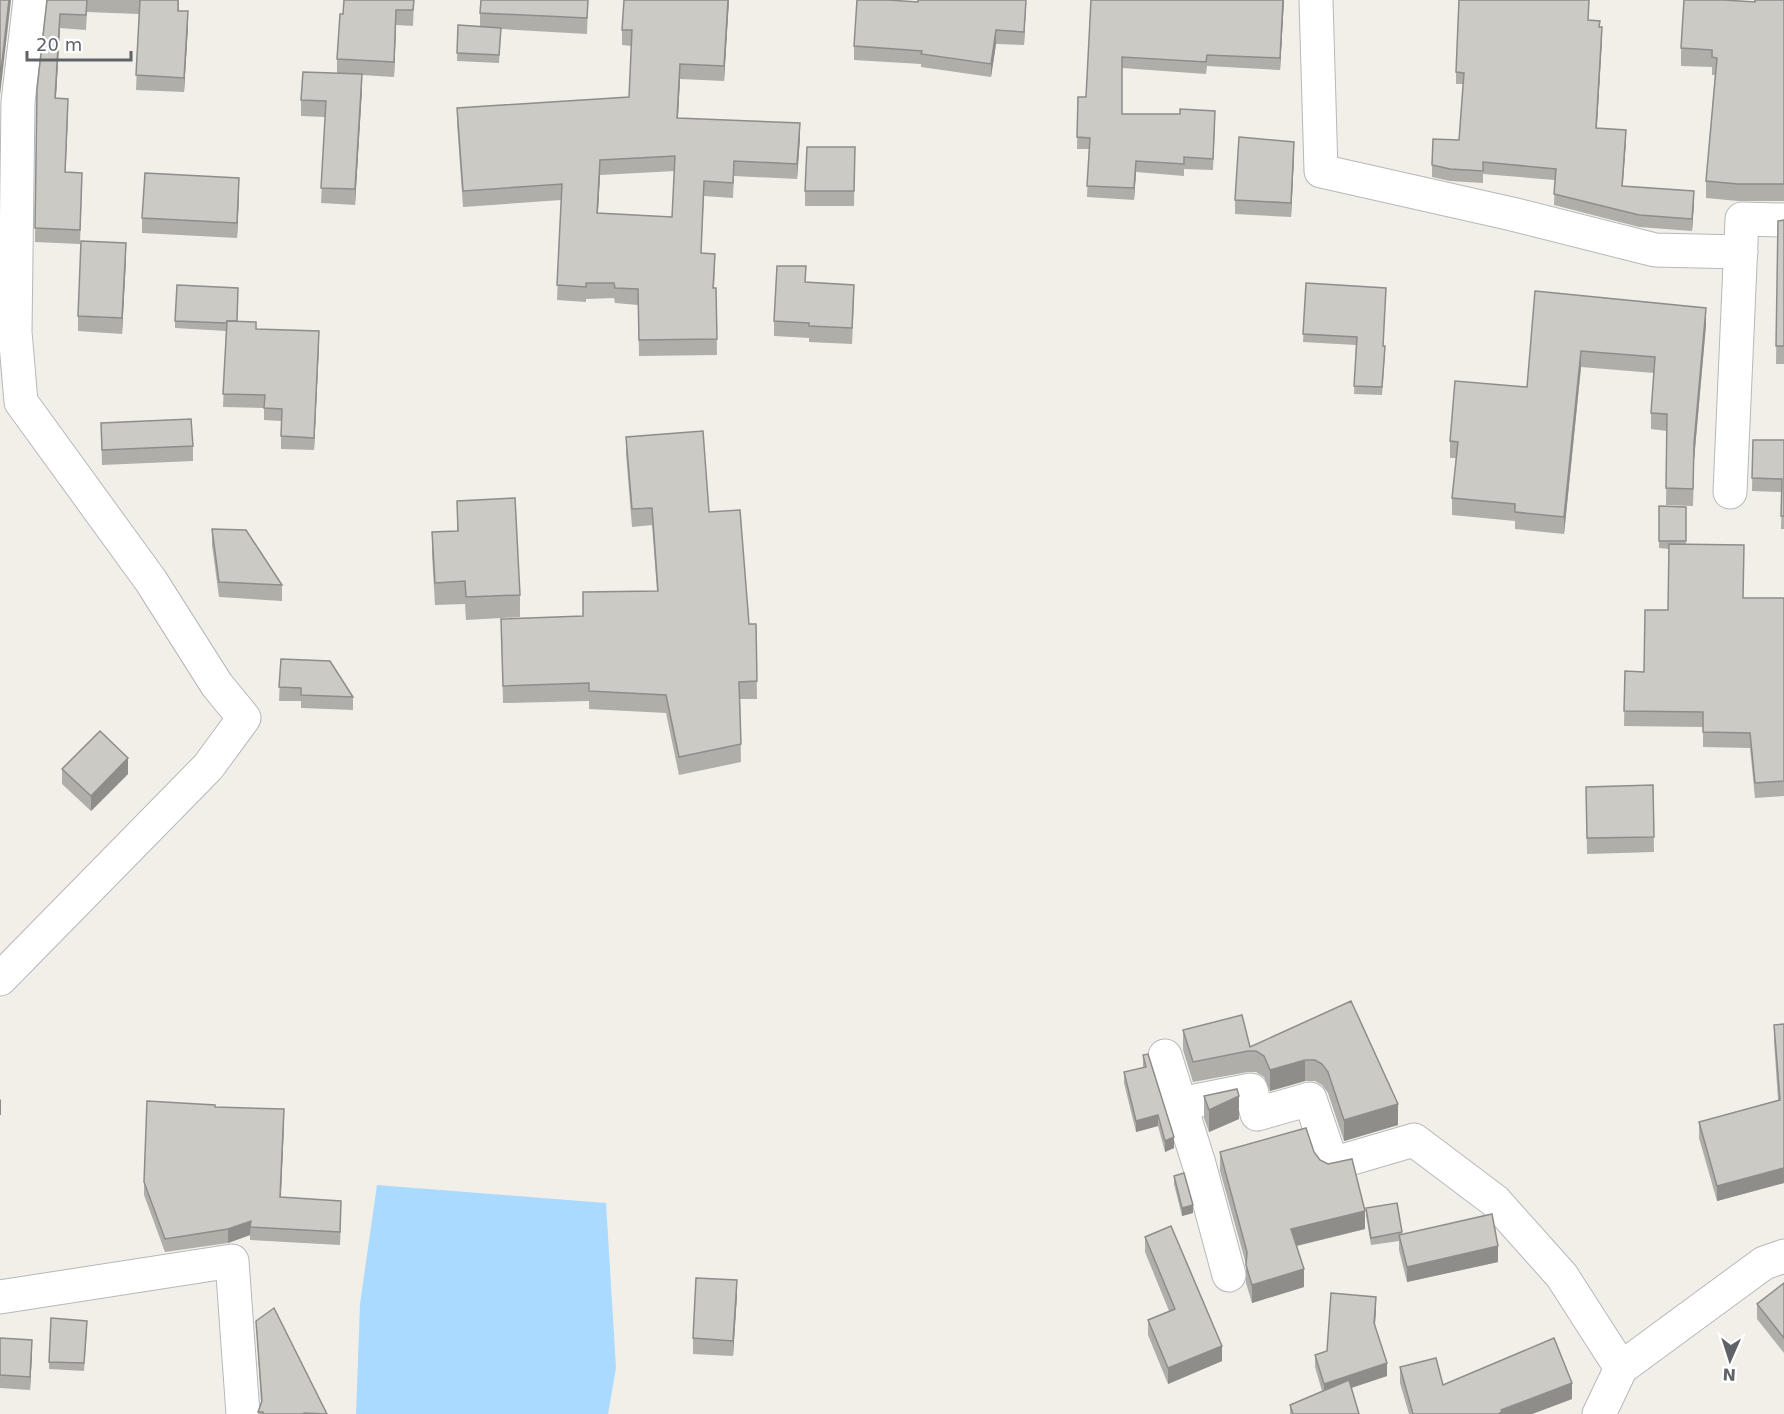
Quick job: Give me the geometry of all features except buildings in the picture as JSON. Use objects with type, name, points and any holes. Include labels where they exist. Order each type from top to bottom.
[{"type":"street","points":[[0,979],[208,767],[244,718],[217,685],[151,581],[21,402],[15,332],[18,102],[30,0]]},
{"type":"street","points":[[1316,0],[1321,171],[1512,214],[1655,250],[1741,252]]},
{"type":"street","points":[[1730,492],[1742,219],[1784,220]]},
{"type":"street","points":[[1165,1056],[1229,1275]]},
{"type":"street","points":[[1180,1104],[1251,1090],[1257,1114],[1310,1099],[1332,1164],[1414,1140],[1495,1201],[1563,1276],[1621,1368]]},
{"type":"street","points":[[1599,1414],[1621,1368],[1764,1263],[1784,1256]]},
{"type":"street","points":[[0,1297],[232,1262],[243,1414]]},
{"type":"water","points":[[377,1185],[606,1203],[616,1368],[608,1414],[356,1414],[360,1304]]}]
